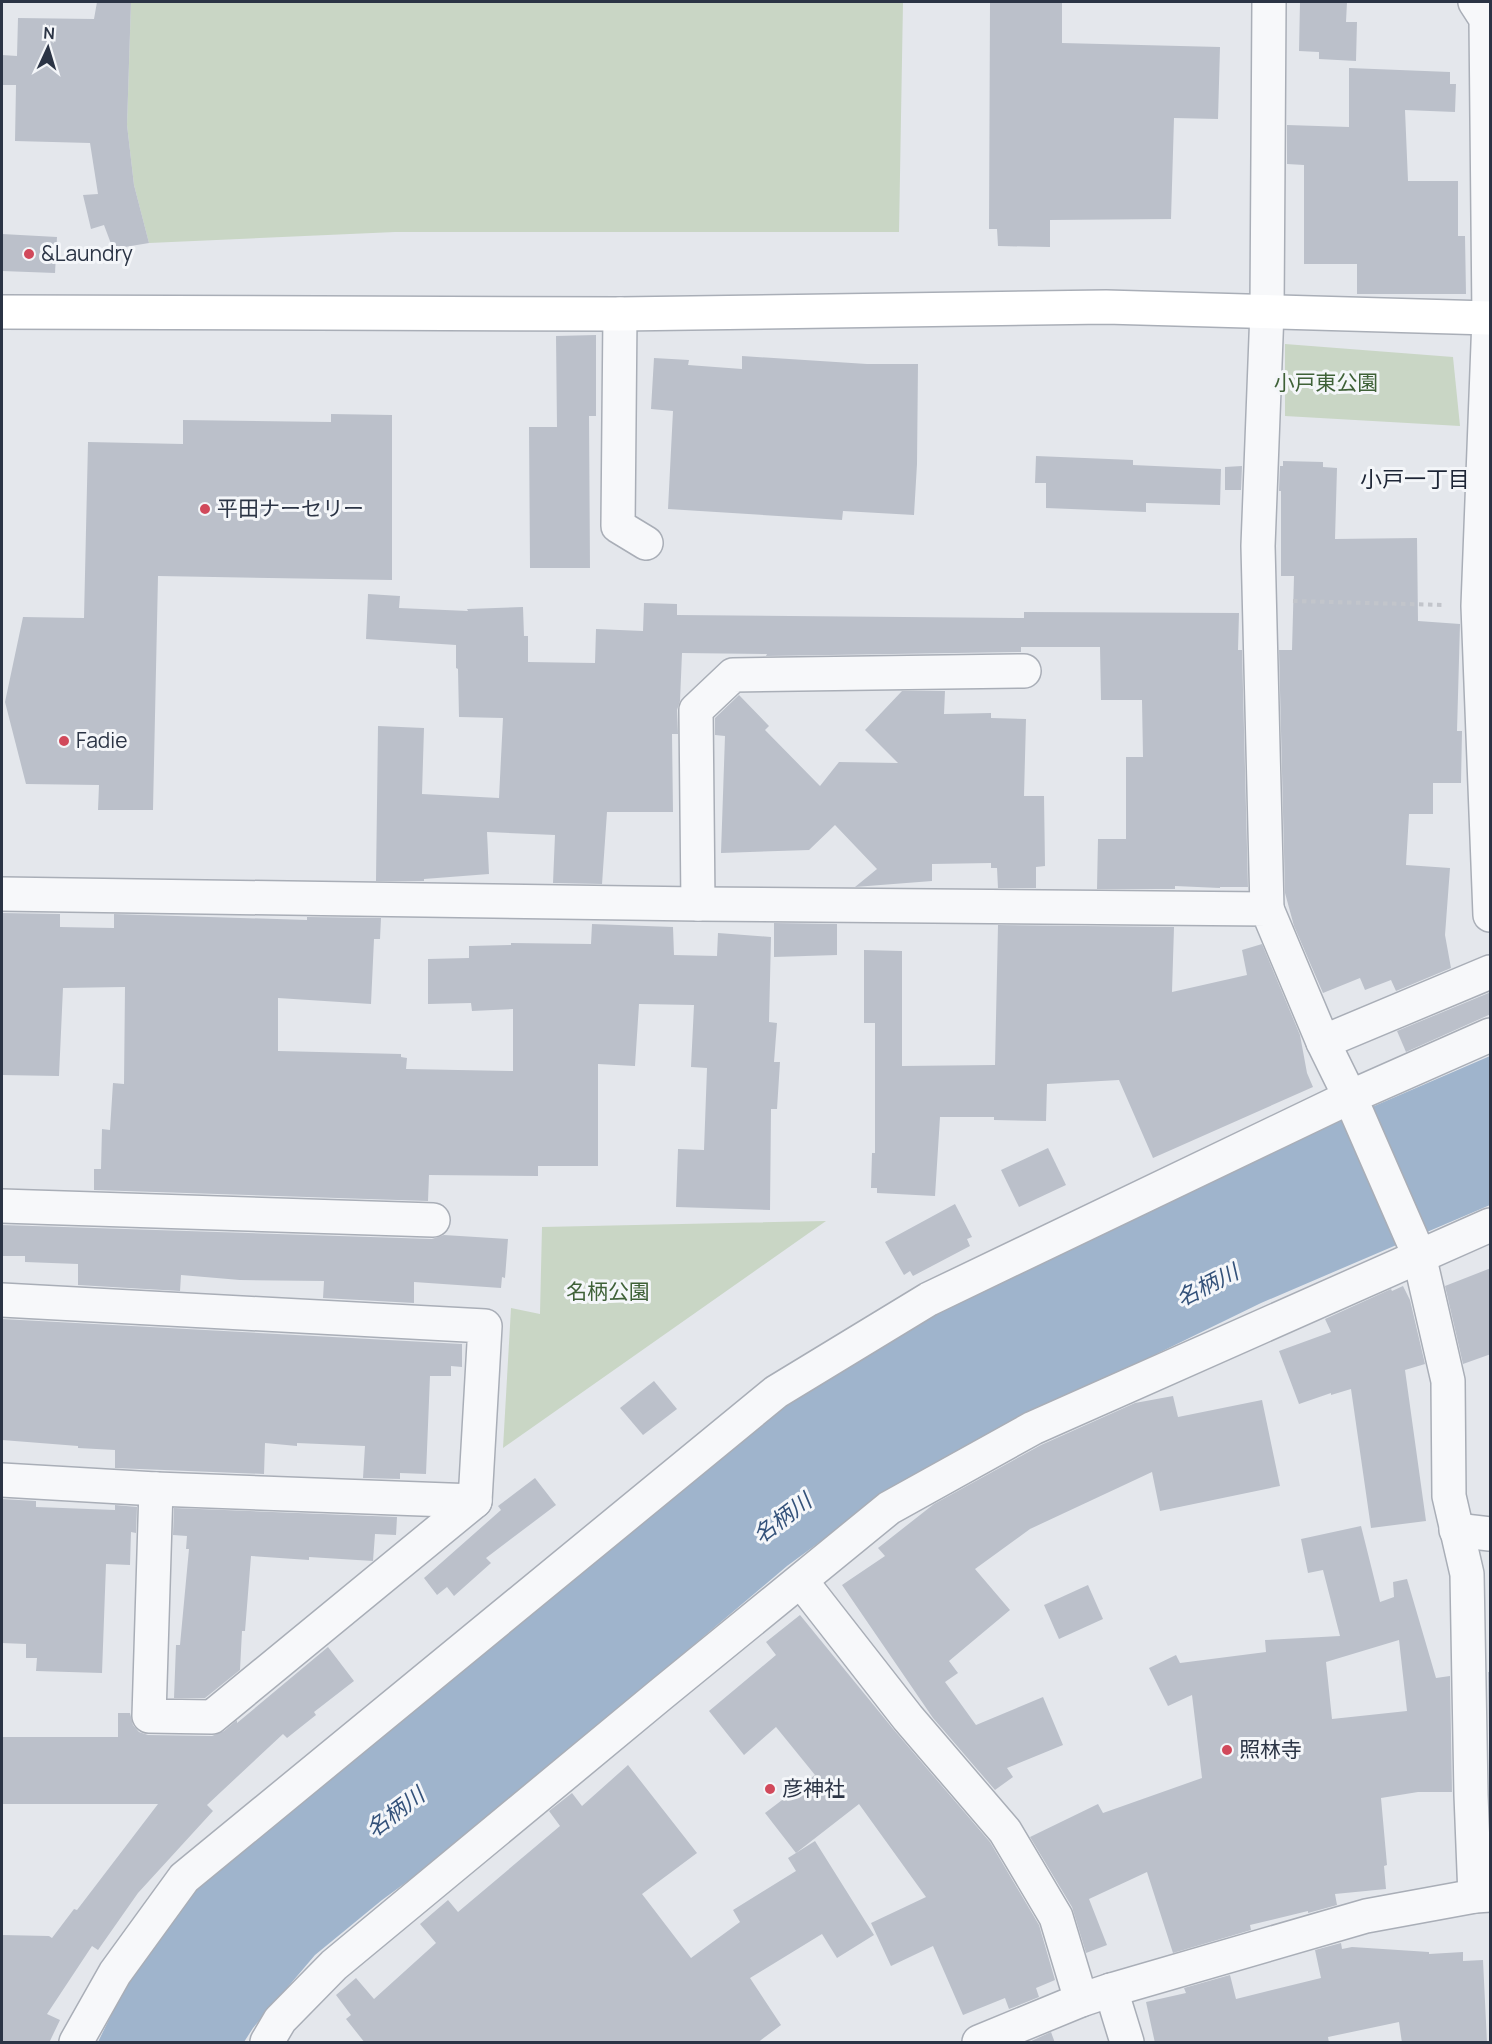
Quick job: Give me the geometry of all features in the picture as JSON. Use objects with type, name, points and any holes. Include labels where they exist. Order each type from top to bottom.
[{"type":"street","points":[[979,2043],[1096,1995],[1366,1916],[1483,1895],[1471,1795],[1467,1574],[1449,1496],[1448,1381],[1419,1255],[1350,1097],[1323,1042],[1267,909],[1258,546],[1268,311],[1269,2]]},
{"type":"street","points":[[1475,2],[1486,19],[1490,318],[1478,606],[1491,915]]},
{"type":"street","points":[[2,312],[620,314],[1106,307],[1490,318]]},
{"type":"street","points":[[620,314],[618,526],[646,543]]},
{"type":"street","points":[[698,904],[696,710],[733,675],[1024,671]]},
{"type":"street","points":[[2,894],[1267,909]]},
{"type":"street","points":[[1323,1042],[1491,972]]},
{"type":"street","points":[[76,2043],[115,1973],[184,1878],[776,1392],[929,1299],[1350,1097],[1491,1035]]},
{"type":"street","points":[[2,1206],[433,1220]]},
{"type":"street","points":[[267,2043],[280,2020],[334,1965],[889,1508],[1033,1428],[1491,1225]]},
{"type":"street","points":[[2,1300],[485,1326],[475,1501],[212,1717],[149,1716],[156,1489]]},
{"type":"street","points":[[2,1480],[156,1489],[475,1501]]},
{"type":"street","points":[[1456,1530],[1491,1534]]},
{"type":"street","points":[[801,1581],[908,1718],[1005,1831],[1056,1917],[1096,1995],[1127,2043]]},
{"type":"path","points":[[1259,600],[1478,606]]},
{"type":"green space","points":[[131,2],[903,2],[899,232],[395,232],[149,243],[134,185],[127,125]]},
{"type":"green space","name":"小戸東公園","points":[[1285,344],[1453,357],[1460,426],[1285,416]]},
{"type":"green space","name":"名柄公園","points":[[826,1221],[503,1448],[511,1308],[540,1314],[542,1227]]},
{"type":"water","name":"名柄川","points":[[1490,1056],[1490,1205],[1261,1303],[1009,1426],[884,1495],[787,1566],[457,1845],[382,1900],[315,1955],[253,2028],[244,2042],[98,2042],[123,1991],[157,1936],[197,1887],[777,1407],[924,1313],[1335,1123]]},
{"type":"building","points":[[97,2],[131,2],[127,125],[134,185],[149,243],[113,249],[104,225],[91,229],[83,195],[98,194],[90,143],[15,141],[16,85],[2,85],[2,55],[17,56],[18,18],[94,19]]},
{"type":"building","points":[[990,2],[1062,2],[1062,43],[1220,47],[1218,119],[1174,118],[1171,219],[1050,220],[1050,247],[998,246],[997,229],[989,229]]},
{"type":"building","points":[[1300,2],[1347,2],[1346,22],[1357,22],[1356,61],[1319,59],[1319,52],[1299,51]]},
{"type":"building","points":[[1349,68],[1450,72],[1450,84],[1456,84],[1455,112],[1405,110],[1408,181],[1458,181],[1458,236],[1465,236],[1466,294],[1357,294],[1357,264],[1304,264],[1304,165],[1287,164],[1287,125],[1349,127]]},
{"type":"building","name":"&Laundry","points":[[2,234],[57,237],[55,273],[2,271]]},
{"type":"building","points":[[596,335],[596,416],[589,416],[590,568],[530,568],[529,427],[557,427],[556,336]]},
{"type":"building","points":[[742,356],[867,364],[918,364],[914,515],[843,511],[842,520],[668,509],[673,411],[651,409],[654,358],[689,360],[688,365],[742,369]]},
{"type":"building","points":[[331,414],[392,415],[392,580],[158,576],[153,810],[98,810],[99,785],[26,784],[5,702],[23,617],[84,618],[88,442],[183,444],[183,420],[331,422]]},
{"type":"building","points":[[1036,456],[1133,460],[1133,465],[1221,469],[1220,505],[1146,503],[1146,512],[1046,508],[1046,483],[1035,483]]},
{"type":"building","points":[[1283,461],[1323,462],[1323,467],[1337,468],[1335,539],[1417,538],[1418,621],[1460,624],[1457,731],[1462,731],[1461,783],[1433,783],[1433,814],[1409,814],[1406,865],[1450,868],[1445,935],[1451,968],[1396,991],[1391,980],[1365,990],[1360,978],[1323,993],[1294,926],[1285,893],[1279,650],[1292,650],[1294,576],[1281,576],[1281,491],[1279,491],[1280,466],[1283,466]]},
{"type":"building","points":[[1242,466],[1241,490],[1225,490],[1225,467]]},
{"type":"building","points":[[368,594],[400,596],[399,608],[468,611],[467,609],[523,607],[524,636],[528,636],[528,662],[595,663],[596,629],[643,631],[644,603],[677,604],[677,615],[1024,618],[1024,612],[1239,613],[1238,650],[1242,650],[1248,887],[1175,886],[1175,889],[1097,889],[1098,839],[1126,839],[1126,757],[1143,757],[1142,700],[1101,700],[1100,647],[1021,647],[1021,652],[766,656],[767,654],[682,653],[680,701],[677,710],[678,734],[672,734],[673,812],[607,812],[602,884],[553,883],[555,835],[487,832],[489,874],[424,879],[424,881],[376,881],[378,726],[424,728],[422,794],[499,798],[503,718],[459,717],[456,645],[366,639]]},
{"type":"building","points":[[902,691],[945,691],[944,714],[991,713],[991,718],[1026,719],[1024,796],[1044,796],[1045,866],[1036,867],[1036,888],[998,888],[997,868],[991,868],[991,863],[932,864],[932,881],[855,887],[877,869],[835,825],[809,850],[721,853],[725,736],[715,735],[715,718],[739,695],[769,726],[765,730],[820,786],[839,762],[898,763],[865,730]]},
{"type":"building","points":[[2,913],[60,914],[60,927],[114,928],[114,914],[307,920],[307,917],[381,918],[380,939],[374,939],[371,1004],[278,998],[278,1051],[401,1054],[401,1057],[407,1058],[406,1069],[513,1071],[513,1009],[472,1011],[471,1003],[428,1004],[428,959],[469,958],[469,946],[511,945],[511,943],[591,944],[592,924],[673,927],[674,955],[717,956],[718,933],[771,937],[769,1022],[777,1023],[774,1062],[780,1062],[777,1109],[771,1109],[770,1210],[676,1207],[678,1149],[704,1150],[707,1068],[691,1067],[694,1005],[639,1004],[635,1066],[598,1064],[598,1166],[538,1166],[538,1176],[429,1175],[428,1201],[94,1190],[94,1169],[101,1169],[102,1129],[110,1130],[113,1083],[124,1084],[125,987],[63,988],[59,1076],[2,1075]]},
{"type":"building","points":[[774,923],[837,924],[837,955],[774,957]]},
{"type":"building","points":[[998,925],[1174,927],[1172,992],[1247,975],[1242,950],[1262,944],[1300,1035],[1307,1073],[1313,1087],[1153,1158],[1119,1080],[1047,1084],[1046,1121],[994,1120],[994,1117],[940,1117],[935,1196],[877,1193],[877,1188],[871,1188],[872,1153],[875,1153],[875,1023],[864,1023],[864,950],[902,951],[902,1066],[995,1065]]},
{"type":"building","points":[[1491,992],[1491,1014],[1406,1052],[1397,1031]]},
{"type":"building","points":[[1048,1148],[1066,1185],[1019,1207],[1001,1170]]},
{"type":"building","points":[[955,1204],[972,1237],[967,1239],[970,1246],[913,1276],[910,1271],[904,1275],[885,1242]]},
{"type":"building","points":[[2,1225],[432,1239],[444,1235],[508,1239],[505,1278],[502,1277],[501,1288],[414,1282],[414,1303],[323,1298],[324,1281],[240,1280],[181,1275],[180,1291],[78,1285],[78,1264],[25,1262],[25,1256],[2,1256]]},
{"type":"building","points":[[1491,1268],[1491,1354],[1463,1364],[1445,1286]]},
{"type":"building","points":[[1403,1286],[1410,1300],[1425,1364],[1405,1370],[1426,1521],[1371,1528],[1351,1389],[1299,1404],[1279,1351],[1331,1332],[1325,1319],[1391,1289],[1392,1291]]},
{"type":"building","points":[[2,1319],[462,1344],[462,1367],[451,1366],[451,1376],[430,1376],[426,1474],[400,1473],[400,1479],[363,1478],[365,1446],[297,1443],[297,1446],[265,1443],[264,1474],[115,1468],[115,1450],[2,1440]]},
{"type":"building","points":[[654,1381],[677,1409],[643,1435],[620,1408]]},
{"type":"building","points":[[1173,1396],[1178,1417],[1262,1400],[1280,1486],[1160,1511],[1152,1472],[1030,1529],[975,1569],[1010,1610],[949,1661],[958,1673],[945,1682],[976,1725],[1043,1697],[1063,1745],[1007,1768],[1013,1777],[995,1790],[933,1718],[842,1585],[885,1556],[878,1548],[934,1504],[1041,1445],[1135,1403]]},
{"type":"building","points":[[535,1478],[556,1505],[486,1558],[491,1563],[454,1596],[447,1587],[437,1595],[424,1578],[501,1510],[498,1506]]},
{"type":"building","points":[[2,1499],[36,1501],[36,1507],[115,1510],[115,1505],[137,1507],[136,1533],[131,1532],[130,1565],[106,1564],[102,1673],[36,1671],[37,1658],[26,1658],[26,1644],[2,1643]]},
{"type":"building","points":[[174,1508],[397,1517],[396,1535],[375,1534],[373,1561],[251,1556],[240,1670],[205,1698],[174,1698],[176,1645],[180,1645],[189,1549],[186,1549],[187,1536],[173,1535]]},
{"type":"building","points":[[1361,1526],[1380,1602],[1394,1597],[1393,1582],[1407,1579],[1436,1678],[1450,1676],[1452,1792],[1418,1792],[1381,1798],[1387,1865],[1384,1866],[1386,1889],[1335,1894],[1337,1905],[1250,1925],[1251,1930],[1173,1953],[1147,1872],[1089,1899],[1107,1945],[1086,1953],[1072,1907],[1030,1837],[1098,1804],[1103,1813],[1202,1778],[1192,1695],[1168,1706],[1149,1668],[1176,1655],[1180,1663],[1266,1652],[1265,1640],[1340,1636],[1323,1570],[1308,1573],[1301,1539]],"holes":[[[1399,1640],[1407,1711],[1332,1719],[1326,1662]]]},
{"type":"building","points":[[1088,1585],[1103,1619],[1059,1639],[1044,1605]]},
{"type":"building","points":[[800,1615],[990,1842],[1039,1925],[1055,1980],[1036,1988],[1039,1997],[1009,2009],[1005,1998],[963,2015],[933,1946],[891,1966],[871,1923],[926,1897],[859,1804],[796,1853],[765,1813],[815,1775],[776,1727],[744,1755],[709,1711],[776,1655],[766,1642]]},
{"type":"building","points":[[328,1647],[354,1681],[314,1712],[316,1715],[287,1738],[283,1734],[207,1805],[213,1811],[138,1893],[98,1950],[92,1946],[47,2014],[60,2020],[49,2043],[2,2043],[2,1935],[49,1936],[52,1938],[74,1909],[77,1910],[158,1804],[2,1804],[2,1737],[118,1737],[118,1713],[130,1713],[133,1725],[139,1732],[148,1735],[212,1736],[224,1731],[237,1720],[237,1723]]},
{"type":"building","points":[[1488,1672],[1491,1672],[1491,1737],[1489,1737]]},
{"type":"building","points":[[628,1765],[697,1853],[642,1894],[691,1958],[740,1922],[733,1910],[796,1871],[788,1858],[815,1841],[874,1935],[837,1958],[822,1934],[750,1978],[781,2025],[757,2043],[365,2043],[346,2019],[351,2015],[336,1995],[356,1978],[374,1999],[436,1943],[420,1924],[448,1900],[458,1912],[560,1826],[549,1811],[572,1793],[582,1806]]},
{"type":"building","points":[[1341,1943],[1342,1949],[1352,1947],[1429,1952],[1429,1954],[1463,1952],[1463,1961],[1483,1960],[1487,2043],[1402,2043],[1399,2022],[1328,2037],[1329,2043],[1155,2043],[1146,2002],[1186,1993],[1184,1988],[1230,1975],[1236,1999],[1321,1978],[1315,1950]]},
{"type":"building","points":[[1051,2032],[1055,2043],[1027,2043]]},
{"type":"place","name":"&Laundry","points":[[29,254]]},
{"type":"place","name":"平田ナーセリー","points":[[205,509]]},
{"type":"place","name":"Fadie","points":[[64,741]]},
{"type":"place","name":"照林寺","points":[[1227,1750]]},
{"type":"place","name":"彦神社","points":[[770,1789]]},
{"type":"district","name":"小戸一丁目","points":[[1415,479]]}]
